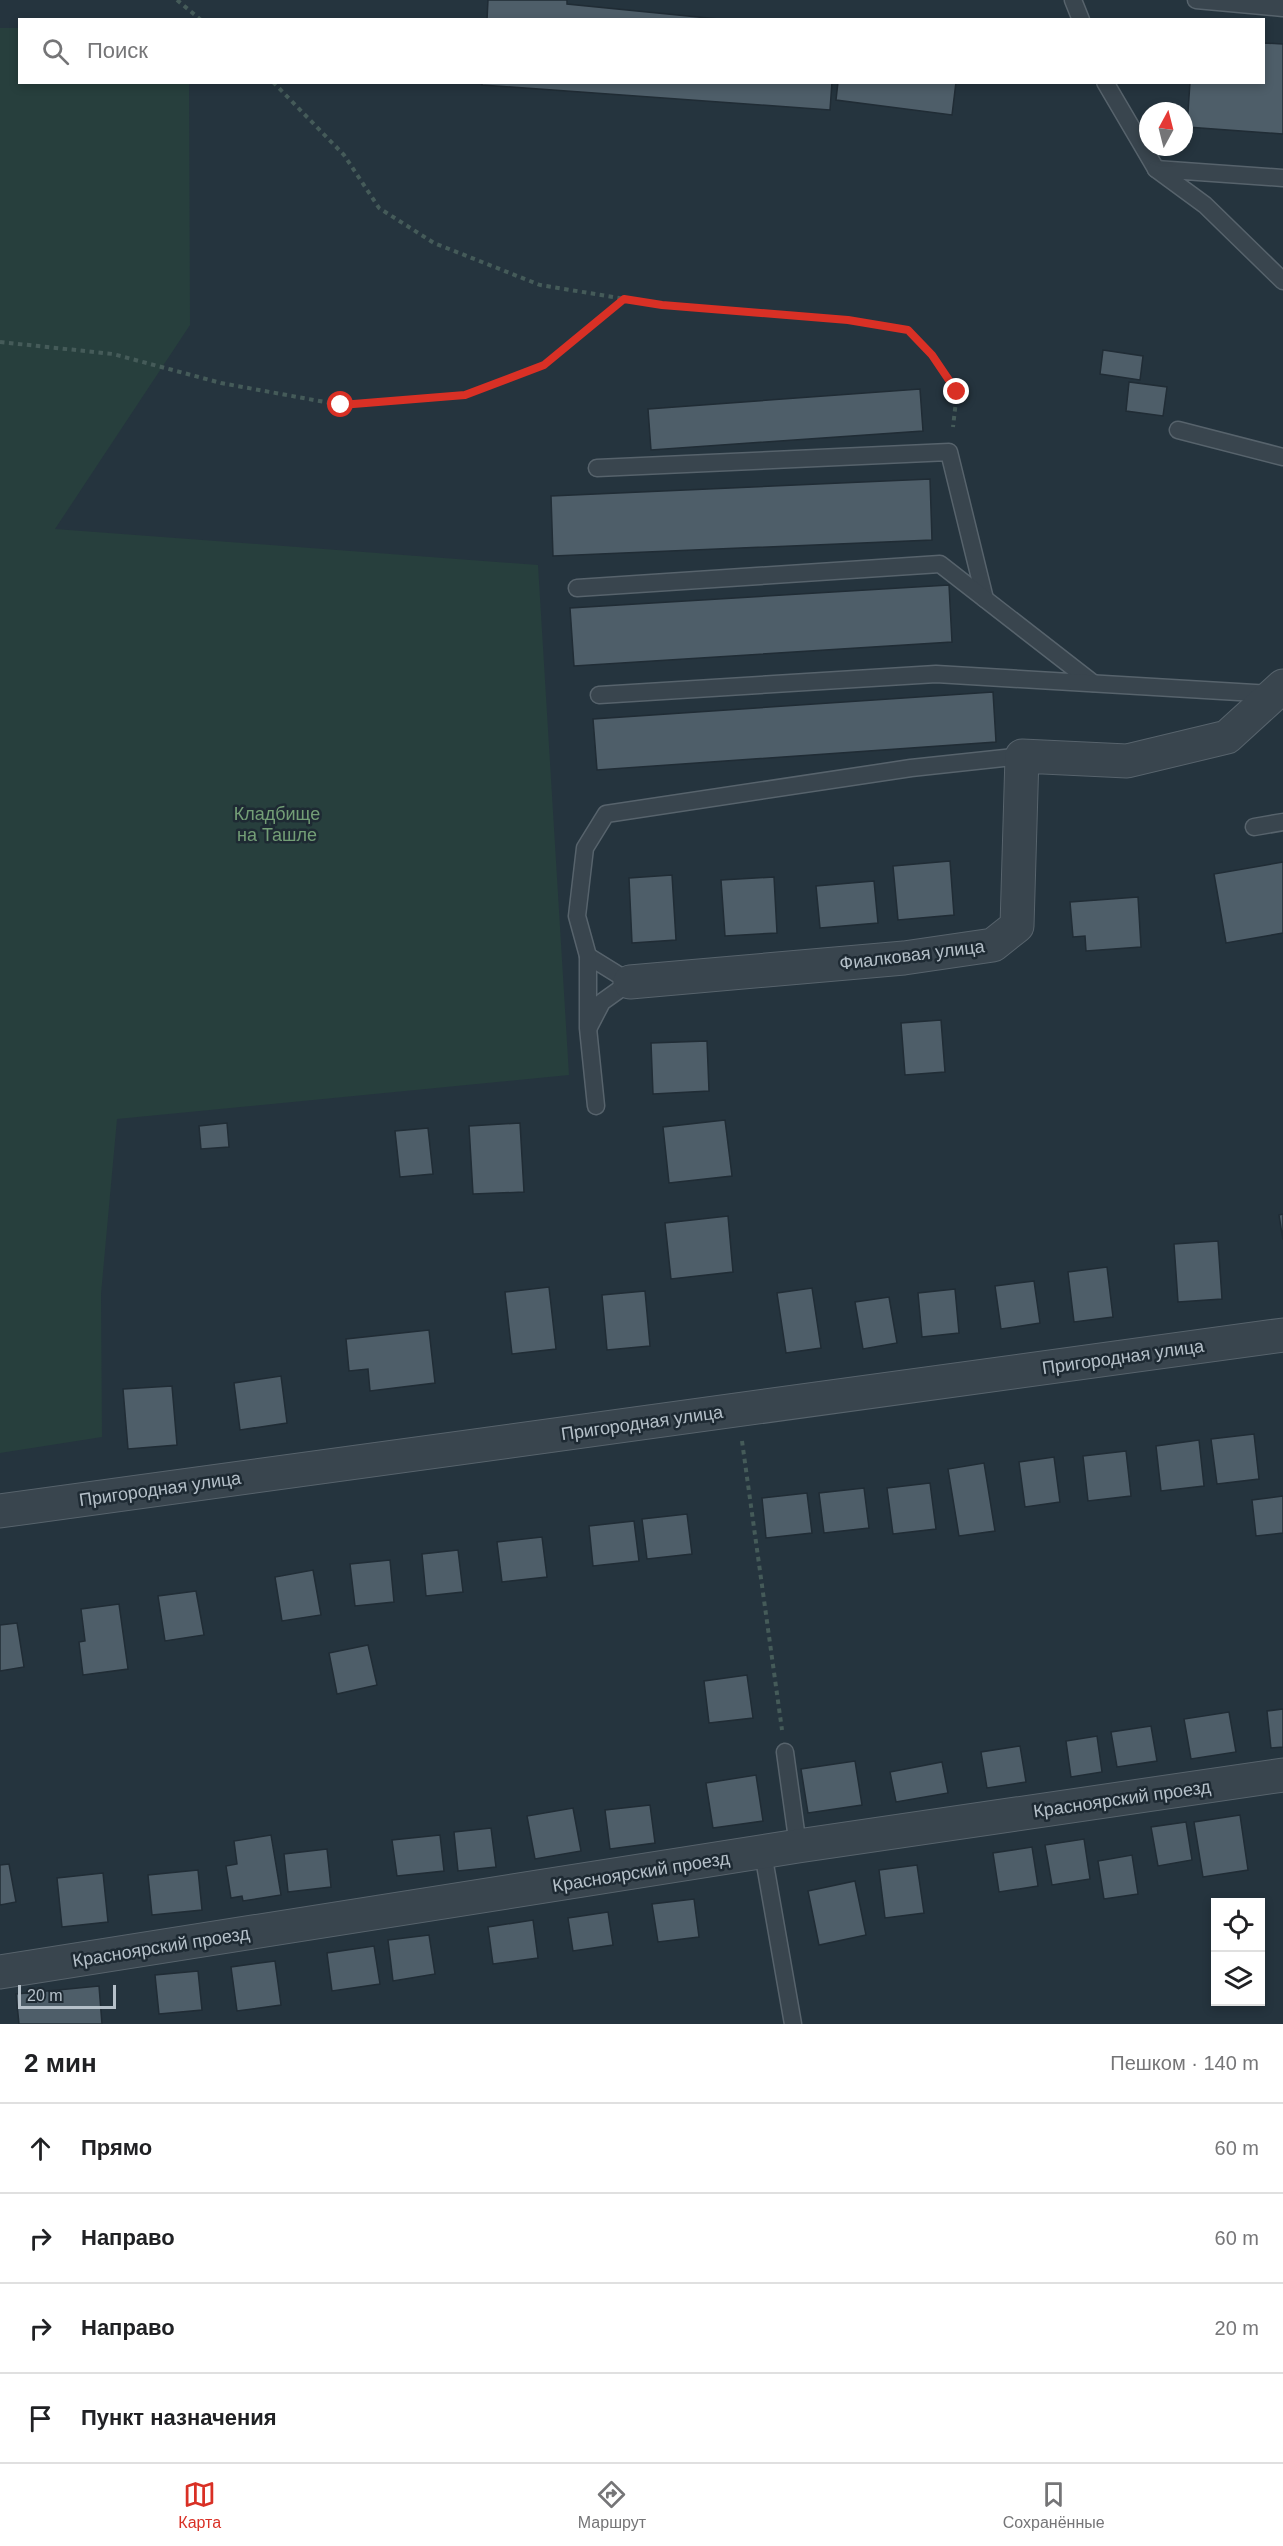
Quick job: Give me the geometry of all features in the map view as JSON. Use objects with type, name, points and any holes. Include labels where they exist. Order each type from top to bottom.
[{"type":"street","points":[[1022,756],[1127,761],[1227,737],[1278,690]]},
{"type":"street","name":"Фиалковая улица","points":[[630,982],[903,958],[993,945],[1017,926],[1022,756]]},
{"type":"street","name":"Пригородная улица","points":[[0,1511],[1283,1335]]},
{"type":"street","name":"Красноярский проезд","points":[[0,1972],[798,1846],[1283,1775]]},
{"type":"lane","points":[[1073,0],[1080,18]]},
{"type":"lane","points":[[1196,0],[1283,8]]},
{"type":"lane","points":[[1106,84],[1156,169],[1205,205],[1283,281]]},
{"type":"lane","points":[[1156,169],[1283,178]]},
{"type":"lane","points":[[1178,430],[1283,457]]},
{"type":"lane","points":[[597,468],[950,452],[985,599]]},
{"type":"lane","points":[[577,588],[940,564],[1092,683]]},
{"type":"lane","points":[[599,695],[936,674],[1278,690]]},
{"type":"lane","points":[[596,1106],[588,1028],[588,956],[577,916],[585,848],[606,813],[911,768],[1022,756]]},
{"type":"lane","points":[[1254,827],[1283,822]]},
{"type":"lane","points":[[588,956],[630,982],[603,1002],[588,1028]]},
{"type":"lane","points":[[785,1752],[798,1846]]},
{"type":"lane","points":[[763,1853],[793,2024]]},
{"type":"path","points":[[177,0],[199,18]]},
{"type":"path","points":[[275,84],[344,155],[379,208],[425,237],[540,285],[662,305],[848,320],[908,330],[932,355],[957,392],[950,452]]},
{"type":"path","points":[[0,342],[113,354],[221,383],[341,405],[465,395],[544,365],[624,299]]},
{"type":"path","points":[[738,1410],[785,1752]]},
{"type":"green space","name":"Кладбище на Ташле","points":[[0,28],[18,28],[18,84],[189,84],[190,325],[55,529],[538,565],[569,1075],[117,1119],[101,1294],[102,1437],[0,1453]]},
{"type":"building","points":[[488,0],[567,0],[567,4],[708,18],[487,18]]},
{"type":"building","points":[[1265,43],[1283,44],[1283,134],[1193,127],[1193,102],[1189,102],[1190,84],[1265,84]]},
{"type":"building","points":[[482,84],[832,84],[830,110]]},
{"type":"building","points":[[838,84],[956,84],[952,115],[836,100]]},
{"type":"building","points":[[1103,350],[1143,356],[1140,380],[1100,374]]},
{"type":"building","points":[[1129,382],[1167,387],[1163,416],[1126,411]]},
{"type":"building","points":[[920,389],[923,431],[651,450],[648,409]]},
{"type":"building","points":[[930,479],[932,540],[553,556],[551,496]]},
{"type":"building","points":[[949,585],[952,642],[574,666],[570,608]]},
{"type":"building","points":[[993,692],[996,742],[597,770],[593,719]]},
{"type":"building","points":[[950,861],[954,915],[898,920],[893,866]]},
{"type":"building","points":[[1283,862],[1283,933],[1226,943],[1214,874]]},
{"type":"building","points":[[672,875],[676,940],[632,943],[629,878]]},
{"type":"building","points":[[774,877],[777,933],[725,936],[721,880]]},
{"type":"building","points":[[874,881],[878,923],[820,928],[816,886]]},
{"type":"building","points":[[1138,897],[1141,947],[1086,951],[1085,936],[1073,937],[1070,902]]},
{"type":"building","points":[[941,1020],[945,1072],[905,1075],[901,1023]]},
{"type":"building","points":[[707,1041],[709,1091],[653,1094],[651,1043]]},
{"type":"building","points":[[725,1120],[732,1176],[669,1183],[663,1127]]},
{"type":"building","points":[[227,1123],[229,1147],[201,1149],[199,1126]]},
{"type":"building","points":[[520,1123],[524,1192],[473,1194],[469,1126]]},
{"type":"building","points":[[428,1128],[433,1174],[400,1177],[395,1131]]},
{"type":"building","points":[[1283,1214],[1283,1240],[1279,1215]]},
{"type":"building","points":[[728,1216],[733,1272],[671,1279],[665,1223]]},
{"type":"building","points":[[1218,1241],[1222,1299],[1178,1302],[1174,1244]]},
{"type":"building","points":[[1107,1267],[1113,1317],[1074,1322],[1068,1272]]},
{"type":"building","points":[[1034,1281],[1040,1323],[1001,1329],[995,1286]]},
{"type":"building","points":[[549,1287],[556,1349],[512,1354],[505,1292]]},
{"type":"building","points":[[812,1288],[821,1348],[786,1353],[777,1293]]},
{"type":"building","points":[[955,1289],[959,1333],[922,1337],[918,1293]]},
{"type":"building","points":[[645,1291],[650,1346],[607,1350],[602,1295]]},
{"type":"building","points":[[889,1297],[897,1343],[863,1349],[855,1302]]},
{"type":"building","points":[[429,1330],[435,1383],[370,1391],[368,1369],[349,1371],[346,1339]]},
{"type":"building","points":[[281,1376],[287,1423],[240,1430],[234,1383]]},
{"type":"building","points":[[172,1386],[177,1445],[128,1449],[123,1389]]},
{"type":"building","points":[[1254,1434],[1259,1479],[1217,1484],[1211,1439]]},
{"type":"building","points":[[1199,1440],[1204,1486],[1161,1491],[1156,1446]]},
{"type":"building","points":[[1126,1451],[1131,1496],[1088,1501],[1083,1456]]},
{"type":"building","points":[[1054,1457],[1060,1502],[1025,1507],[1019,1462]]},
{"type":"building","points":[[984,1463],[995,1531],[959,1536],[948,1469]]},
{"type":"building","points":[[930,1483],[936,1529],[893,1534],[887,1488]]},
{"type":"building","points":[[864,1488],[869,1528],[824,1533],[819,1493]]},
{"type":"building","points":[[807,1493],[812,1533],[766,1538],[762,1498]]},
{"type":"building","points":[[1283,1496],[1283,1533],[1256,1536],[1252,1500]]},
{"type":"building","points":[[687,1514],[692,1554],[647,1559],[642,1519]]},
{"type":"building","points":[[634,1521],[639,1561],[593,1566],[589,1526]]},
{"type":"building","points":[[542,1537],[547,1577],[502,1582],[497,1542]]},
{"type":"building","points":[[458,1550],[463,1592],[426,1596],[422,1554]]},
{"type":"building","points":[[390,1560],[394,1602],[355,1606],[350,1564]]},
{"type":"building","points":[[313,1570],[321,1615],[282,1621],[275,1577]]},
{"type":"building","points":[[196,1591],[204,1635],[165,1641],[158,1596]]},
{"type":"building","points":[[119,1604],[128,1669],[83,1675],[79,1642],[85,1641],[81,1609]]},
{"type":"building","points":[[17,1623],[24,1667],[0,1671],[0,1625]]},
{"type":"building","points":[[368,1645],[377,1685],[337,1694],[329,1653]]},
{"type":"building","points":[[747,1675],[753,1718],[709,1723],[704,1681]]},
{"type":"building","points":[[1283,1709],[1283,1747],[1271,1748],[1267,1711]]},
{"type":"building","points":[[1229,1712],[1236,1752],[1191,1759],[1184,1719]]},
{"type":"building","points":[[1151,1726],[1157,1761],[1117,1767],[1111,1732]]},
{"type":"building","points":[[1097,1736],[1102,1772],[1071,1777],[1066,1741]]},
{"type":"building","points":[[1020,1746],[1026,1782],[987,1788],[981,1752]]},
{"type":"building","points":[[855,1761],[862,1805],[808,1813],[801,1769]]},
{"type":"building","points":[[942,1762],[948,1793],[896,1802],[890,1772]]},
{"type":"building","points":[[756,1775],[763,1821],[713,1828],[706,1783]]},
{"type":"building","points":[[650,1805],[655,1843],[610,1849],[605,1810]]},
{"type":"building","points":[[573,1808],[581,1851],[535,1859],[527,1816]]},
{"type":"building","points":[[1240,1815],[1248,1870],[1203,1877],[1194,1822]]},
{"type":"building","points":[[1186,1822],[1192,1860],[1158,1866],[1151,1827]]},
{"type":"building","points":[[491,1828],[496,1867],[458,1871],[454,1832]]},
{"type":"building","points":[[271,1835],[281,1895],[243,1901],[242,1896],[231,1898],[226,1866],[237,1864],[234,1841]]},
{"type":"building","points":[[440,1835],[444,1871],[397,1876],[392,1840]]},
{"type":"building","points":[[1084,1839],[1090,1879],[1052,1885],[1045,1845]]},
{"type":"building","points":[[1032,1847],[1038,1886],[999,1892],[993,1853]]},
{"type":"building","points":[[327,1849],[331,1887],[288,1892],[284,1854]]},
{"type":"building","points":[[1132,1855],[1138,1894],[1104,1899],[1098,1861]]},
{"type":"building","points":[[9,1864],[16,1902],[0,1905],[0,1865]]},
{"type":"building","points":[[917,1865],[924,1913],[885,1918],[879,1870]]},
{"type":"building","points":[[198,1870],[202,1910],[152,1915],[148,1875]]},
{"type":"building","points":[[103,1873],[108,1922],[62,1927],[57,1878]]},
{"type":"building","points":[[855,1881],[866,1935],[819,1945],[808,1891]]},
{"type":"building","points":[[694,1899],[699,1937],[658,1942],[652,1904]]},
{"type":"building","points":[[608,1912],[613,1945],[573,1951],[568,1918]]},
{"type":"building","points":[[533,1920],[538,1958],[493,1964],[488,1927]]},
{"type":"building","points":[[429,1935],[435,1974],[393,1981],[388,1940]]},
{"type":"building","points":[[374,1946],[380,1984],[332,1991],[327,1953]]},
{"type":"building","points":[[275,1961],[281,2005],[237,2011],[231,1967]]},
{"type":"building","points":[[198,1971],[202,2010],[159,2014],[155,1975]]},
{"type":"building","points":[[99,1986],[102,2024],[19,2024],[16,1994]]},
{"type":"route","points":[[341,405],[465,395],[544,365],[624,299],[662,305],[848,320],[908,330],[932,355],[957,392]]}]
